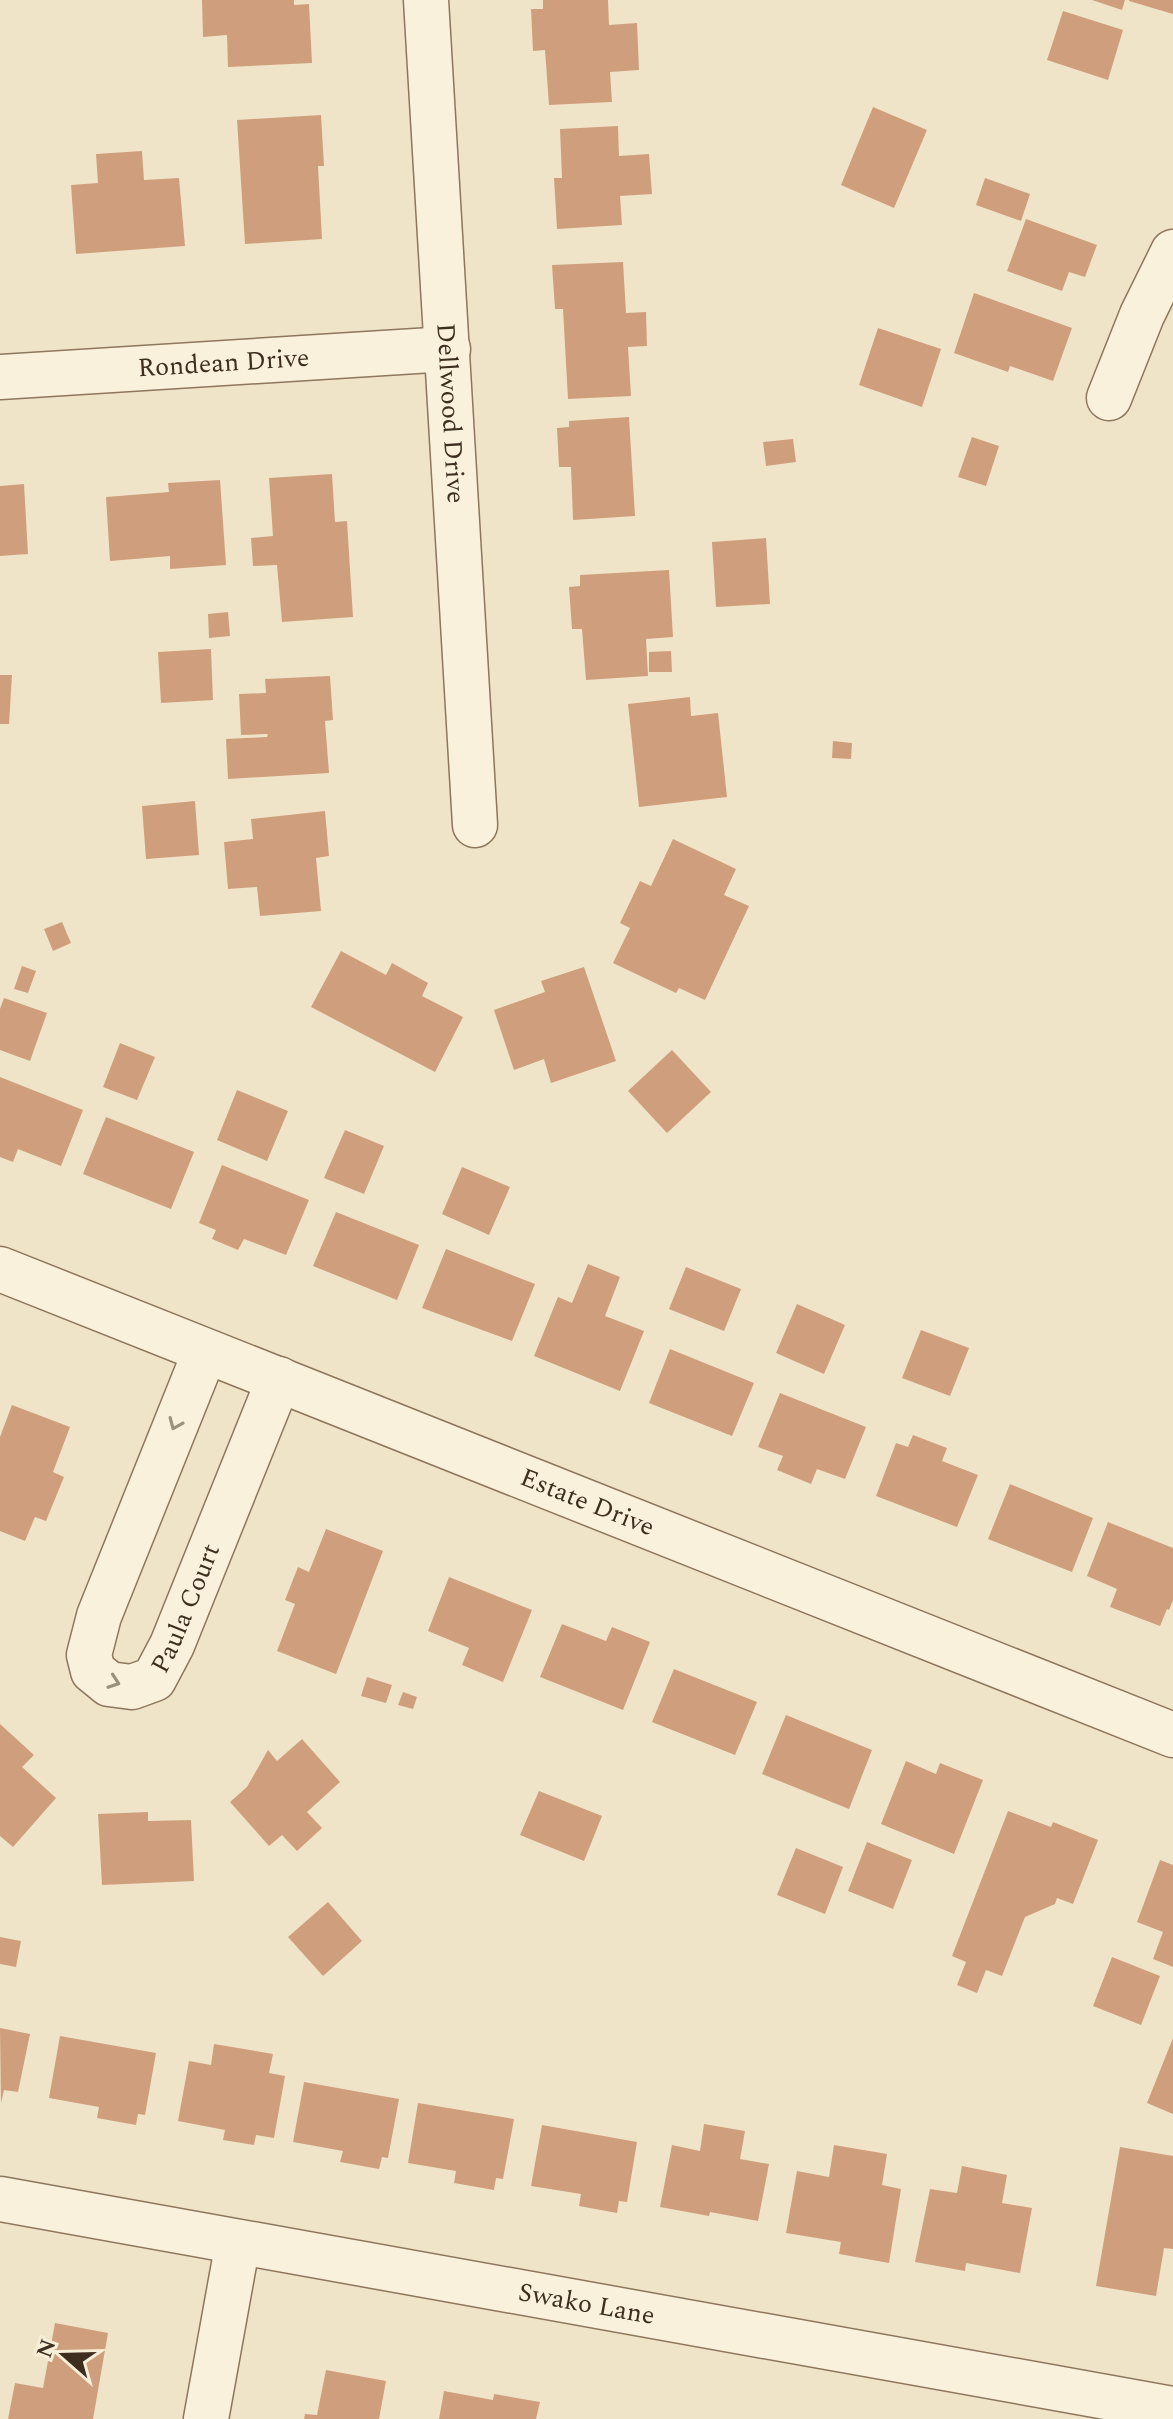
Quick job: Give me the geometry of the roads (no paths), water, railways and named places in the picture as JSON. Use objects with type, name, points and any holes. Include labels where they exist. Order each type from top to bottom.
[{"type":"street","name":"Dellwood Drive","points":[[426,0],[475,825]]},
{"type":"street","points":[[1109,398],[1142,315],[1173,252]]},
{"type":"street","name":"Rondean Drive","points":[[0,377],[448,349]]},
{"type":"street","name":"Estate Drive","points":[[0,1269],[1173,1735]]},
{"type":"street","name":"Paula Court","points":[[205,1352],[99,1616],[89,1655],[93,1671],[109,1684],[132,1687],[154,1679],[172,1645],[279,1379]]},
{"type":"street","name":"Swako Lane","points":[[0,2199],[1173,2409]]},
{"type":"street","points":[[206,2419],[238,2242]]}]
